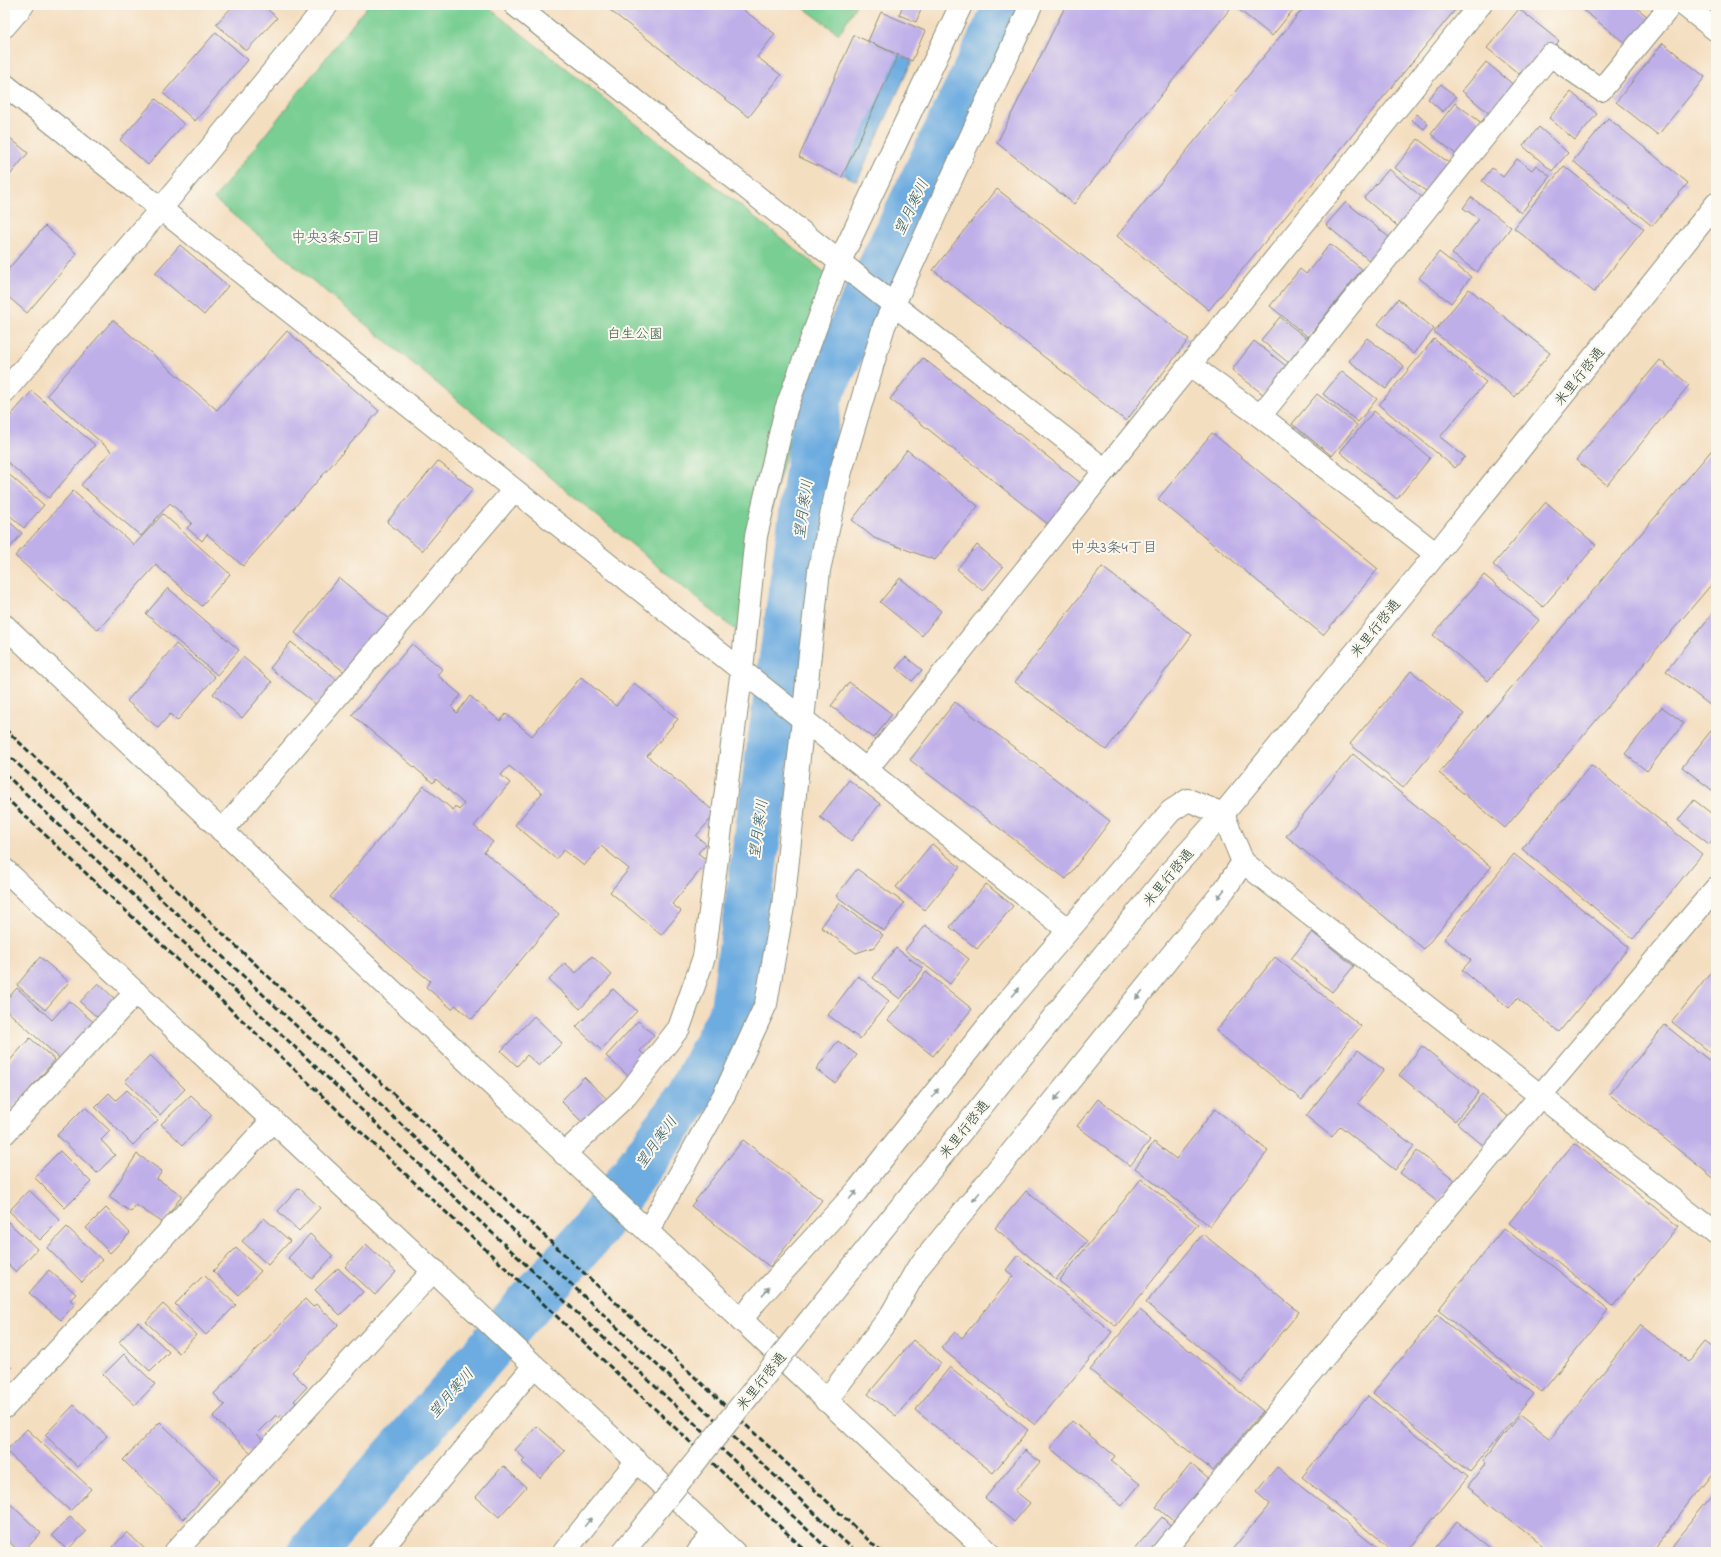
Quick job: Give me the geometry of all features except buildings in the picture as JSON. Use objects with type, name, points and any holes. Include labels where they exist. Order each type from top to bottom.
[{"type":"street","points":[[5,26],[23,5]]},
{"type":"street","points":[[5,391],[160,210],[327,5]]},
{"type":"street","points":[[515,5],[1105,470]]},
{"type":"street","points":[[570,1159],[628,1095],[679,1028],[704,957],[747,673],[756,536],[786,409],[845,266],[961,5]]},
{"type":"street","points":[[648,1231],[725,1093],[766,1004],[783,906],[795,712],[819,570],[841,471],[884,326],[888,300],[1031,5]]},
{"type":"street","points":[[867,769],[1105,470],[1480,5]]},
{"type":"street","points":[[1260,416],[1550,55],[1601,90],[1671,5]]},
{"type":"street","points":[[1684,5],[1716,30]]},
{"type":"street","points":[[5,86],[747,673],[1068,930]]},
{"type":"street","name":"米里行啓通","points":[[623,1552],[1172,871],[1223,814],[1436,554],[1716,204]]},
{"type":"street","points":[[1190,365],[1260,416],[1436,554]]},
{"type":"street","points":[[222,831],[514,490]]},
{"type":"street","points":[[5,626],[648,1231],[741,1321],[988,1552]]},
{"type":"street","points":[[741,1321],[756,1301],[856,1192],[1007,1002],[1068,930],[1171,811],[1188,800],[1223,814],[1243,862],[1716,1234]]},
{"type":"street","points":[[826,1401],[891,1315],[917,1269],[1225,889],[1243,862]]},
{"type":"street","points":[[5,870],[734,1552]]},
{"type":"street","points":[[1163,1552],[1540,1096],[1716,888]]},
{"type":"street","points":[[5,1133],[136,992]]},
{"type":"street","points":[[5,1407],[273,1120]]},
{"type":"street","points":[[175,1552],[434,1270]]},
{"type":"street","points":[[379,1552],[534,1366]]},
{"type":"street","points":[[564,1552],[637,1461]]},
{"type":"street","points":[[698,1552],[714,1533]]},
{"type":"green space","name":"白生公園","points":[[368,5],[485,5],[832,278],[739,633],[214,199]]},
{"type":"green space","points":[[800,5],[856,5],[839,34]]},
{"type":"water","points":[[868,41],[912,61],[857,181],[813,161]]},
{"type":"waterway","name":"望月寒川","points":[[311,1552],[593,1231],[690,1096],[733,1012],[819,396],[1008,5]]},
{"type":"railway","points":[[5,729],[881,1552]]},
{"type":"railway","points":[[5,752],[856,1552]]},
{"type":"railway","points":[[5,774],[831,1552]]},
{"type":"railway","points":[[5,797],[807,1552]]},
{"type":"district","name":"中央3条5丁目","points":[[336,237]]},
{"type":"district","name":"中央3条4丁目","points":[[1114,547]]}]
